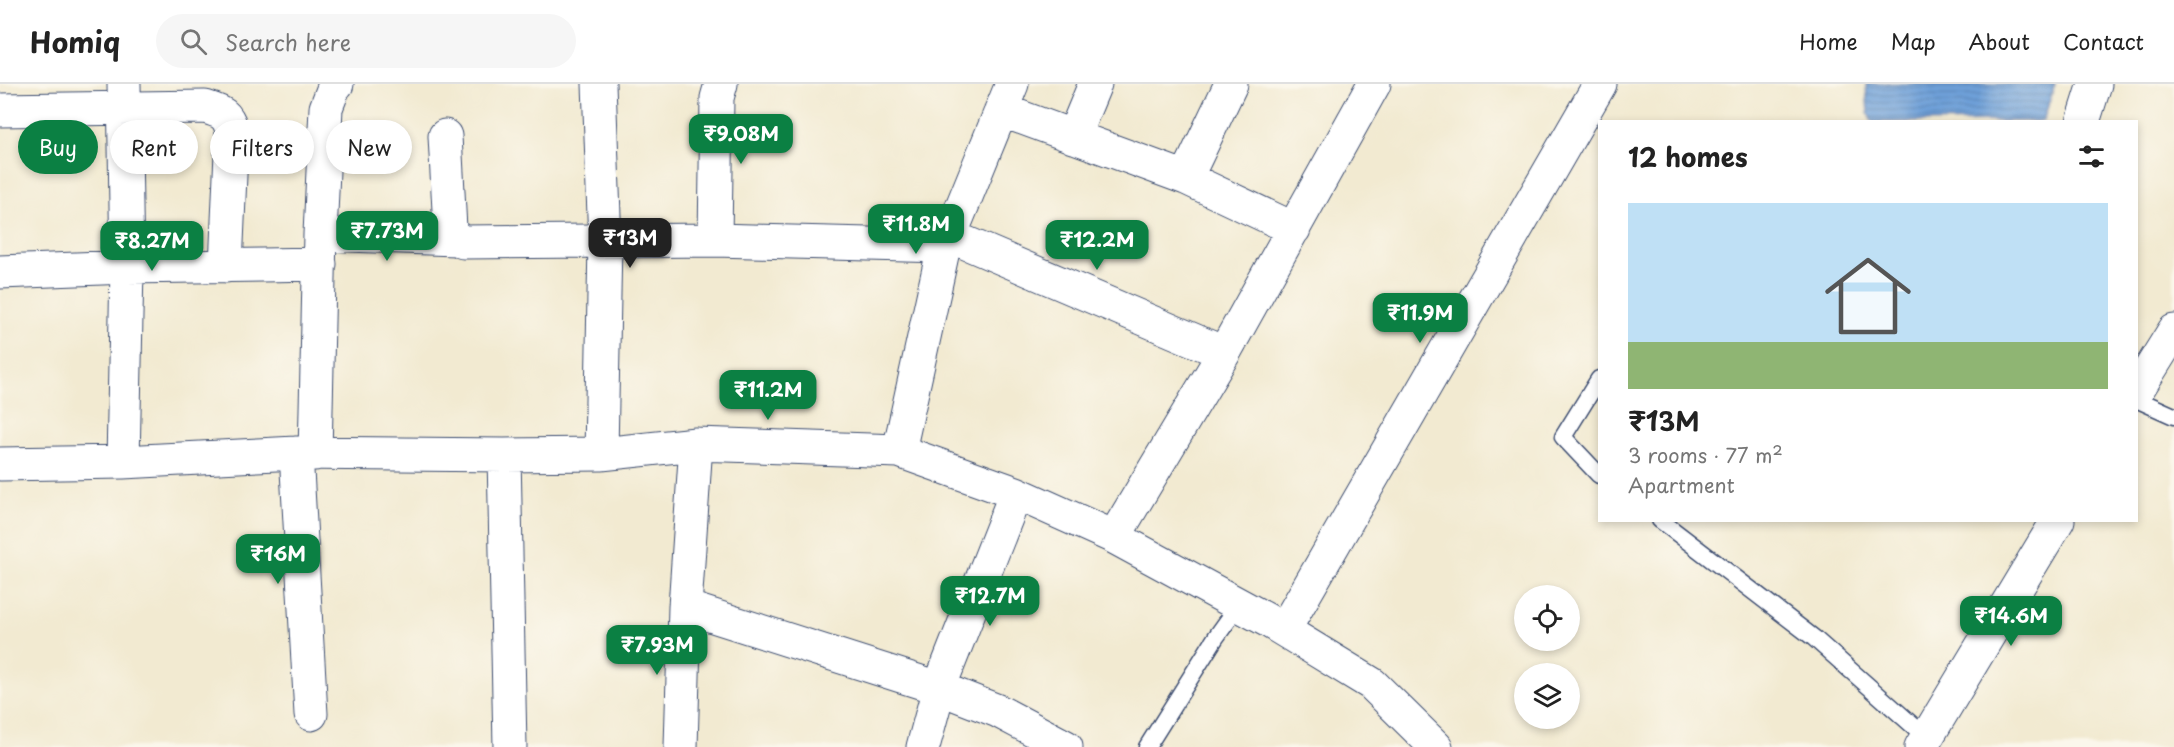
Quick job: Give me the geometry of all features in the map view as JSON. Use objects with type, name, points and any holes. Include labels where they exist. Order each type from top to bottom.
[{"type":"street","points":[[311,714],[306,453],[320,249],[326,108],[334,87],[338,84]]},
{"type":"street","points":[[599,84],[605,242],[601,454]]},
{"type":"street","points":[[715,240],[717,98],[721,84]]},
{"type":"street","points":[[1073,137],[1095,84]]},
{"type":"street","points":[[1186,178],[1231,84]]},
{"type":"street","points":[[1114,537],[1224,353],[1374,84]]},
{"type":"street","points":[[1284,630],[1600,84]]},
{"type":"street","points":[[2084,120],[2095,84]]},
{"type":"street","points":[[0,110],[125,96],[220,111],[229,119],[232,130],[226,266]]},
{"type":"street","points":[[123,462],[127,267],[125,96]]},
{"type":"street","points":[[899,450],[947,241],[1007,97],[1073,137],[1186,178],[1294,229]]},
{"type":"street","points":[[445,136],[450,229],[456,239]]},
{"type":"street","points":[[0,272],[226,266],[320,249],[456,239],[463,242],[947,241],[1224,353]]},
{"type":"street","points":[[2138,389],[2174,330]]},
{"type":"street","points":[[0,464],[123,462],[306,453],[601,454],[696,444],[899,450],[1016,494],[1114,537],[1239,605],[1372,684],[1436,747]]},
{"type":"street","points":[[681,747],[685,607],[696,444]]},
{"type":"street","points":[[504,455],[510,747]]},
{"type":"street","points":[[923,747],[939,688],[1016,494]]},
{"type":"street","points":[[1924,742],[2057,522]]},
{"type":"street","points":[[685,607],[939,688],[998,711],[1066,747]]},
{"type":"lane","points":[[1598,381],[1563,437],[1598,474]]},
{"type":"lane","points":[[2138,400],[2174,416]]},
{"type":"lane","points":[[1663,522],[1814,638],[1924,742]]},
{"type":"lane","points":[[1147,747],[1239,605]]},
{"type":"water","points":[[1866,84],[2055,84],[2043,120],[1871,120],[1868,113]]}]
